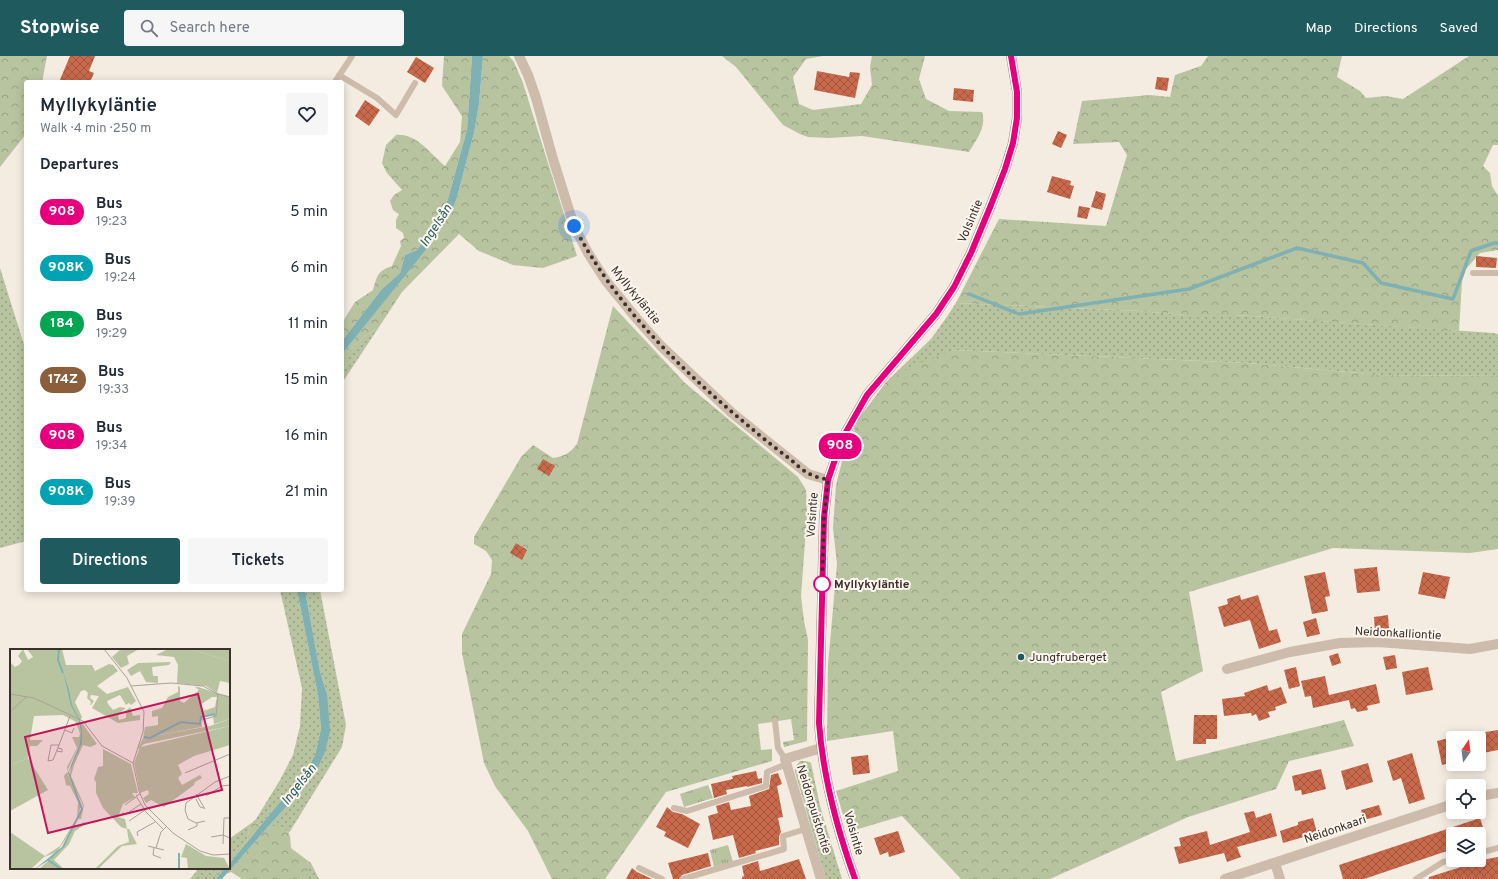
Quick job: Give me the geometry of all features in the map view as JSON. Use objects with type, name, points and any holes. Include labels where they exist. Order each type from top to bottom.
[{"type":"street","name":"Myllykyläntie","points":[[519,56],[528,75],[536,98],[574,226],[588,253],[606,281],[636,319],[661,346],[732,413],[808,474],[828,480]]},
{"type":"street","name":"Volsintie","points":[[855,879],[843,845],[829,789],[821,748],[819,723],[824,518],[828,480],[842,439],[867,395],[936,314],[954,287],[971,253],[1002,176],[1013,143],[1017,118],[1017,92],[1011,56]]},
{"type":"street","name":"Neidonkalliontie","points":[[1226,669],[1290,652],[1340,643],[1378,642],[1435,648],[1470,649],[1498,644]]},
{"type":"street","name":"Neidonpuistontie","points":[[821,748],[786,762],[821,879]]},
{"type":"street","points":[[1486,795],[1498,793]]},
{"type":"street","name":"Neidonkaari","points":[[1225,879],[1446,806]]},
{"type":"street","points":[[1275,863],[1280,879]]},
{"type":"lane","points":[[336,80],[352,56]]},
{"type":"lane","points":[[339,75],[377,98],[396,114],[415,83]]},
{"type":"lane","points":[[1473,273],[1498,273]]},
{"type":"lane","points":[[674,808],[687,811],[766,786],[767,772],[786,762],[778,748],[775,721]]},
{"type":"lane","points":[[683,879],[784,849],[783,836],[806,829]]},
{"type":"lane","points":[[1486,851],[1498,848]]},
{"type":"lane","points":[[1416,879],[1446,861]]},
{"type":"lane","points":[[639,868],[662,879]]},
{"type":"green space","points":[[0,56],[47,56],[42,80],[24,80],[24,137],[0,167]]},
{"type":"green space","points":[[444,56],[472,56],[467,130],[448,199],[442,213],[417,250],[405,255],[400,273],[381,290],[344,338],[345,318],[355,302],[373,290],[379,274],[392,266],[401,246],[400,241],[404,238],[403,233],[396,228],[396,220],[399,214],[393,210],[390,201],[394,195],[402,190],[387,173],[382,163],[386,145],[396,135],[410,137],[423,145],[445,166],[460,142],[462,116],[442,86]]},
{"type":"green space","points":[[483,56],[509,56],[514,62],[523,83],[577,256],[543,268],[513,265],[479,251],[459,234],[402,292],[379,327],[366,335],[348,352],[347,361],[344,366],[344,351],[418,258],[457,197],[474,133],[479,104]]},
{"type":"green space","points":[[722,56],[823,56],[806,59],[793,77],[799,104],[813,110],[861,104],[872,85],[870,67],[872,56],[925,56],[919,79],[926,99],[949,111],[982,112],[982,128],[978,138],[969,152],[862,136],[829,138],[808,137],[783,125],[736,67]]},
{"type":"green space","points":[[1208,56],[1342,56],[1337,77],[1360,91],[1366,98],[1386,96],[1403,99],[1469,56],[1498,56],[1498,145],[1493,145],[1483,166],[1490,173],[1492,186],[1498,196],[1498,250],[1480,253],[1466,269],[1462,281],[1459,331],[1236,315],[1185,315],[1139,311],[956,303],[999,219],[1106,226],[1127,155],[1119,142],[1073,144],[1082,101],[1150,95],[1170,97],[1175,75],[1201,66]]},
{"type":"green space","points":[[0,268],[24,345],[24,542],[0,548]]},
{"type":"green space","points":[[956,303],[1139,311],[1185,315],[1236,315],[1493,333],[1498,334],[1498,376],[1381,375],[1247,363],[954,350],[886,382],[931,339]]},
{"type":"green space","points":[[613,306],[685,383],[798,477],[806,490],[807,515],[801,596],[808,640],[807,741],[784,747],[783,742],[794,740],[791,719],[758,724],[761,750],[772,749],[772,761],[666,792],[605,879],[552,879],[528,831],[495,786],[484,763],[462,653],[462,634],[491,574],[492,560],[486,551],[474,544],[474,537],[521,457],[533,445],[553,458],[567,454],[577,444]]},
{"type":"green space","points":[[379,327],[344,380],[344,367],[346,365],[348,352],[366,335]]},
{"type":"green space","points":[[954,350],[1247,363],[1381,375],[1498,376],[1498,549],[1470,553],[1333,548],[1189,592],[1203,671],[1161,692],[1176,761],[1344,720],[1354,746],[1289,761],[1276,789],[1188,817],[1050,879],[961,879],[902,816],[848,832],[836,791],[898,771],[893,731],[827,741],[828,665],[837,564],[833,528],[836,485],[846,446],[860,417],[886,382],[914,365]]},
{"type":"green space","points":[[280,592],[297,592],[318,695],[321,729],[315,755],[308,768],[261,825],[253,822],[280,780],[293,755],[300,726],[302,688]]},
{"type":"green space","points":[[305,592],[320,592],[346,725],[342,747],[289,833],[280,827],[268,827],[315,773],[327,694],[320,672]]},
{"type":"green space","points":[[800,761],[811,763],[820,806],[842,879],[826,879],[795,772],[795,767]]},
{"type":"green space","points":[[708,785],[713,798],[684,807],[680,794]]},
{"type":"green space","points":[[253,822],[261,825],[247,842],[250,824]]},
{"type":"green space","points":[[250,824],[247,842],[230,863],[230,838]]},
{"type":"green space","points":[[276,826],[285,829],[289,833],[291,848],[307,860],[308,871],[304,877],[301,879],[242,879],[231,872],[226,874],[268,827]]},
{"type":"green space","points":[[728,845],[733,862],[714,867],[710,850]]},
{"type":"green space","points":[[307,860],[311,863],[319,879],[301,879],[308,871]]},
{"type":"green space","points":[[198,869],[224,869],[216,879],[190,879]]},
{"type":"water","name":"Ingelsån","points":[[472,56],[483,56],[479,104],[474,133],[457,197],[450,215],[428,247],[344,352],[344,338],[381,290],[400,273],[405,255],[417,250],[442,213],[448,199],[467,130]]},
{"type":"water","name":"Ingelsån","points":[[297,592],[305,592],[320,672],[327,694],[330,731],[325,752],[315,773],[306,784],[222,879],[216,879],[224,869],[230,869],[230,863],[308,768],[315,755],[321,729],[318,695]]},
{"type":"building","points":[[70,56],[95,56],[89,71],[94,73],[91,80],[60,80]]},
{"type":"building","points":[[416,57],[434,68],[425,83],[407,72]]},
{"type":"building","points":[[817,71],[849,77],[850,72],[860,73],[855,98],[814,90]]},
{"type":"building","points":[[1157,77],[1169,78],[1167,91],[1155,89]]},
{"type":"building","points":[[954,88],[974,90],[973,102],[953,100]]},
{"type":"building","points":[[365,100],[380,110],[369,126],[355,116]]},
{"type":"building","points":[[1058,131],[1067,135],[1061,148],[1052,144]]},
{"type":"building","points":[[1052,176],[1071,181],[1070,185],[1074,186],[1070,199],[1047,192]]},
{"type":"building","points":[[1096,191],[1106,194],[1102,210],[1091,207]]},
{"type":"building","points":[[1079,206],[1090,208],[1087,219],[1077,217]]},
{"type":"building","points":[[1476,256],[1497,258],[1496,268],[1476,267]]},
{"type":"building","points":[[543,459],[555,466],[549,476],[537,469]]},
{"type":"building","points":[[516,543],[527,550],[522,560],[510,553]]},
{"type":"building","points":[[1377,567],[1380,591],[1357,593],[1354,569]]},
{"type":"building","points":[[1325,572],[1330,596],[1325,597],[1328,611],[1312,614],[1304,576]]},
{"type":"building","points":[[1423,572],[1450,577],[1445,599],[1418,594]]},
{"type":"building","points":[[1240,595],[1241,600],[1258,595],[1269,631],[1277,629],[1281,642],[1259,649],[1250,620],[1224,627],[1218,607],[1228,604],[1227,599]]},
{"type":"building","points":[[1388,615],[1389,630],[1375,632],[1374,617]]},
{"type":"building","points":[[1316,618],[1320,634],[1307,637],[1303,622]]},
{"type":"building","points":[[1338,653],[1341,663],[1332,666],[1329,656]]},
{"type":"building","points":[[1395,655],[1397,668],[1386,670],[1383,657]]},
{"type":"building","points":[[1296,667],[1300,686],[1289,689],[1284,670]]},
{"type":"building","points":[[1428,667],[1433,690],[1406,695],[1402,672]]},
{"type":"building","points":[[1325,676],[1329,695],[1376,684],[1380,703],[1367,706],[1368,710],[1357,712],[1355,708],[1351,709],[1349,700],[1313,708],[1311,696],[1305,697],[1301,681]]},
{"type":"building","points":[[1267,685],[1269,691],[1281,687],[1287,703],[1275,707],[1276,710],[1268,712],[1270,717],[1259,721],[1256,714],[1252,716],[1251,713],[1224,716],[1222,699],[1245,696],[1244,693]]},
{"type":"building","points":[[1194,715],[1217,715],[1217,739],[1206,739],[1206,744],[1193,744]]},
{"type":"building","points":[[1498,730],[1498,750],[1486,752],[1486,732]]},
{"type":"building","points":[[1446,739],[1446,764],[1442,765],[1437,741]]},
{"type":"building","points":[[1412,753],[1425,799],[1409,804],[1401,778],[1393,781],[1387,761]]},
{"type":"building","points":[[868,755],[870,773],[853,775],[851,757]]},
{"type":"building","points":[[1368,763],[1373,782],[1346,790],[1341,771]]},
{"type":"building","points":[[1321,769],[1326,789],[1302,795],[1301,790],[1295,791],[1292,776]]},
{"type":"building","points":[[756,771],[758,779],[762,778],[762,783],[726,790],[727,794],[714,798],[711,784],[733,779],[732,776]]},
{"type":"building","points":[[778,773],[782,784],[777,786],[783,817],[778,818],[781,832],[779,836],[779,845],[755,851],[756,853],[739,858],[733,835],[713,840],[708,816],[718,813],[716,806],[729,802],[731,810],[751,806],[749,796],[769,789],[771,775]]},
{"type":"building","points":[[1379,805],[1382,815],[1364,820],[1361,810]]},
{"type":"building","points":[[667,807],[673,812],[682,814],[700,824],[688,848],[664,836],[666,832],[656,827]]},
{"type":"building","points":[[1254,811],[1256,818],[1271,813],[1277,836],[1237,847],[1241,857],[1227,862],[1224,853],[1179,864],[1174,847],[1181,846],[1179,838],[1207,831],[1210,845],[1250,832],[1244,813]]},
{"type":"building","points":[[1313,818],[1317,833],[1283,843],[1280,831],[1298,825],[1298,822]]},
{"type":"building","points":[[1480,819],[1483,827],[1453,827]]},
{"type":"building","points":[[1446,829],[1446,851],[1364,879],[1343,879],[1339,865]]},
{"type":"building","points":[[898,831],[905,852],[889,857],[888,852],[880,855],[874,838]]},
{"type":"building","points":[[708,853],[711,866],[682,875],[679,879],[673,879],[668,863]]},
{"type":"building","points":[[1498,857],[1498,879],[1429,879],[1429,877],[1461,867],[1486,867],[1486,859]]},
{"type":"building","points":[[799,859],[806,879],[742,879],[744,876],[742,866],[758,861],[760,871]]},
{"type":"building","points":[[632,868],[637,872],[652,879],[626,879]]},
{"type":"waterway","points":[[969,294],[1019,314],[1189,289],[1297,248],[1363,263],[1381,283],[1453,299],[1471,251],[1498,243]]},
{"type":"bus line","name":"908","points":[[855,879],[843,845],[829,789],[821,748],[819,723],[824,518],[828,480],[842,439],[851,420],[880,378],[915,340],[936,314],[954,287],[971,253],[1005,169],[1013,143],[1017,118],[1017,92],[1011,56]]},
{"type":"place","name":"Myllykyläntie","points":[[822,584]]},
{"type":"place","name":"Jungfruberget","points":[[1021,657]]},
{"type":"route","points":[[574,226],[588,253],[606,281],[636,319],[661,346],[732,413],[767,442],[808,474],[828,480],[824,518],[822,584]]}]
